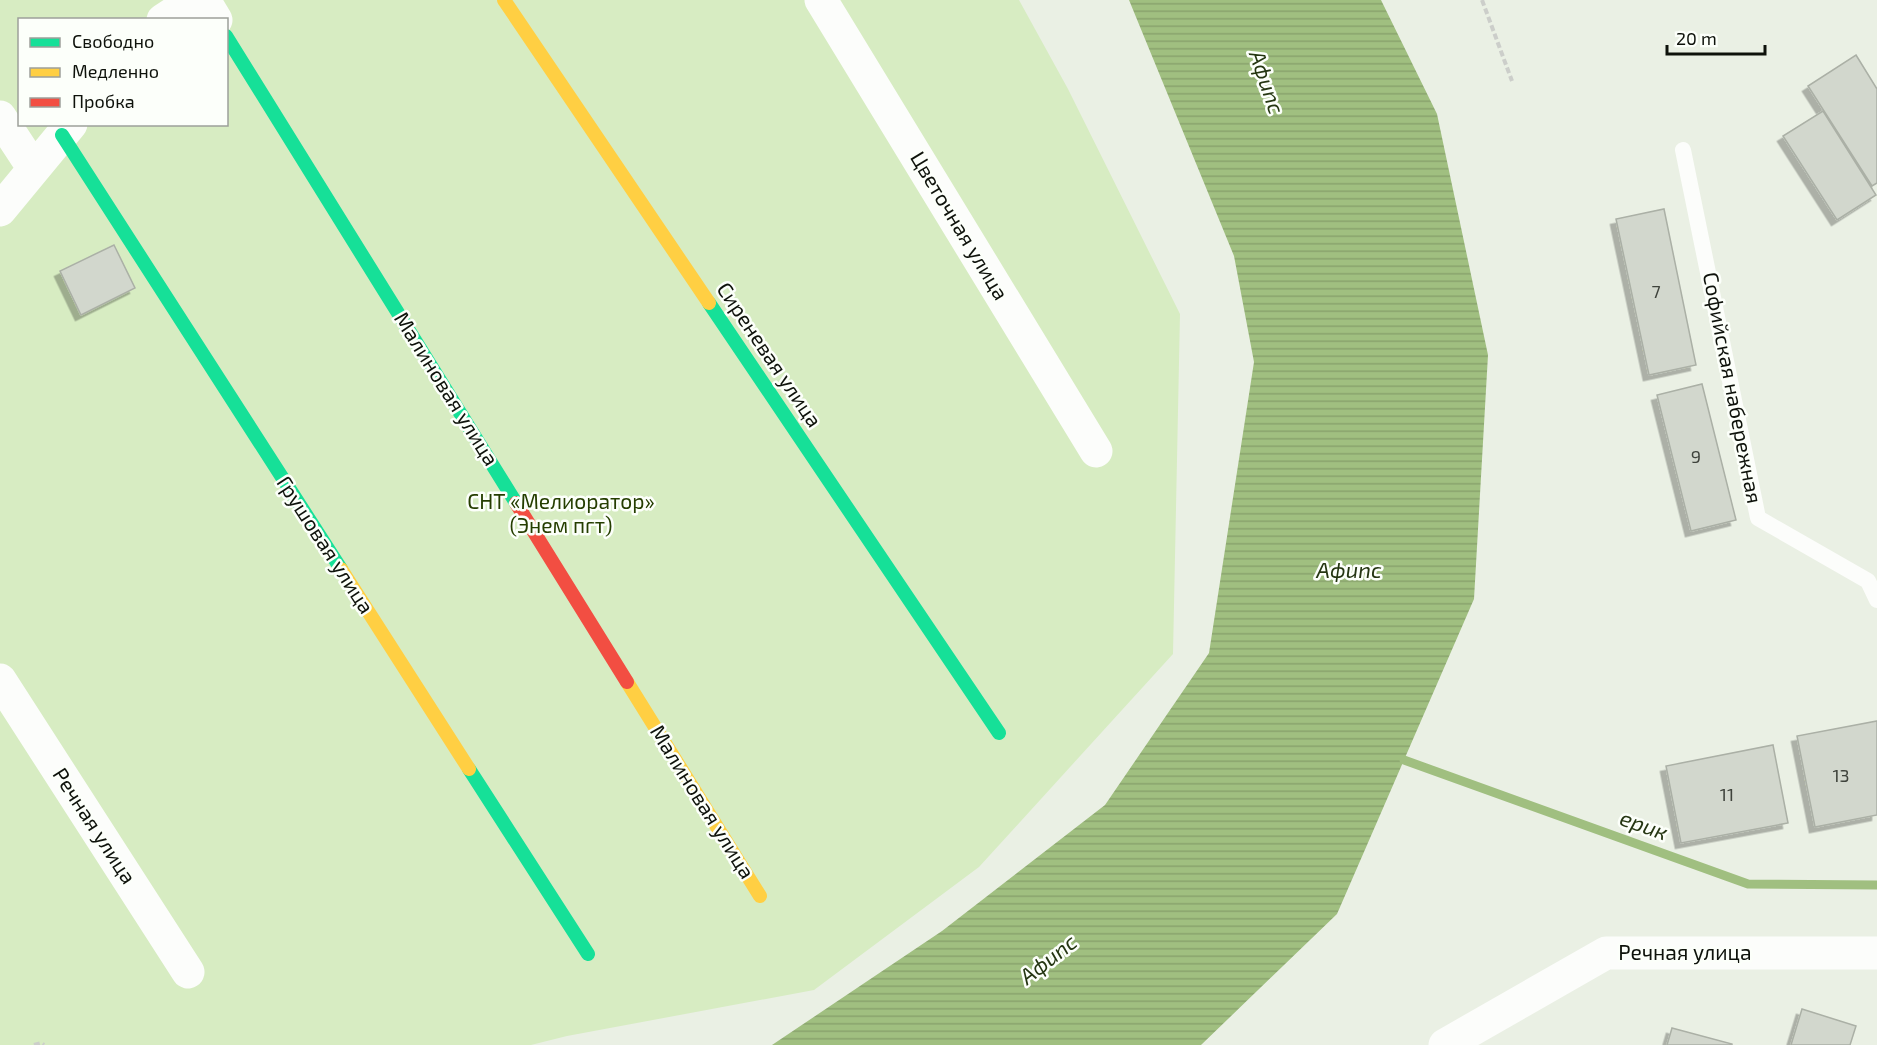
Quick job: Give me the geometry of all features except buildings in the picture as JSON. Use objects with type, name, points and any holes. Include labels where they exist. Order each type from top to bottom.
[{"type":"street","points":[[166,18],[194,0]]},
{"type":"street","points":[[204,0],[215,18]]},
{"type":"street","name":"Сиреневая улица","points":[[504,0],[999,733]]},
{"type":"street","name":"Цветочная улица","points":[[821,0],[1096,451]]},
{"type":"street","name":"Малиновая улица","points":[[228,39],[760,896]]},
{"type":"street","points":[[0,117],[34,169]]},
{"type":"street","points":[[0,210],[66,130]]},
{"type":"street","name":"Грушовая улица","points":[[66,130],[588,954]]},
{"type":"street","name":"Речная улица","points":[[0,680],[188,972]]},
{"type":"street","name":"Речная улица","points":[[1445,1045],[1606,953],[1877,953]]},
{"type":"lane","name":"Софийская набережная","points":[[1683,150],[1758,518],[1868,581],[1877,600]]},
{"type":"path","points":[[1482,0],[1512,81]]},
{"type":"path","points":[[34,1045],[41,1043],[44,1045]]},
{"type":"green space","name":"СНТ «Мелиоратор» (Энем пгт)","points":[[0,0],[1019,0],[1068,89],[1180,314],[1173,654],[979,867],[814,990],[567,1036],[531,1045],[0,1045]]},
{"type":"water","name":"Афипс","points":[[1129,0],[1381,0],[1437,114],[1488,355],[1474,599],[1337,914],[1201,1045],[772,1045],[942,931],[1105,805],[1209,653],[1254,362],[1234,256]]},
{"type":"waterway","name":"ерик","points":[[1404,760],[1748,884],[1877,885]]},
{"type":"traffic: fast","points":[[228,39],[516,503]]},
{"type":"traffic: fast","points":[[62,135],[341,569]]},
{"type":"traffic: fast","points":[[709,303],[999,733]]},
{"type":"traffic: fast","points":[[469,769],[588,954]]},
{"type":"traffic: slow","points":[[504,0],[709,303]]},
{"type":"traffic: slow","points":[[341,569],[469,769]]},
{"type":"traffic: slow","points":[[627,682],[760,896]]},
{"type":"traffic: jam","points":[[516,503],[627,682]]}]
